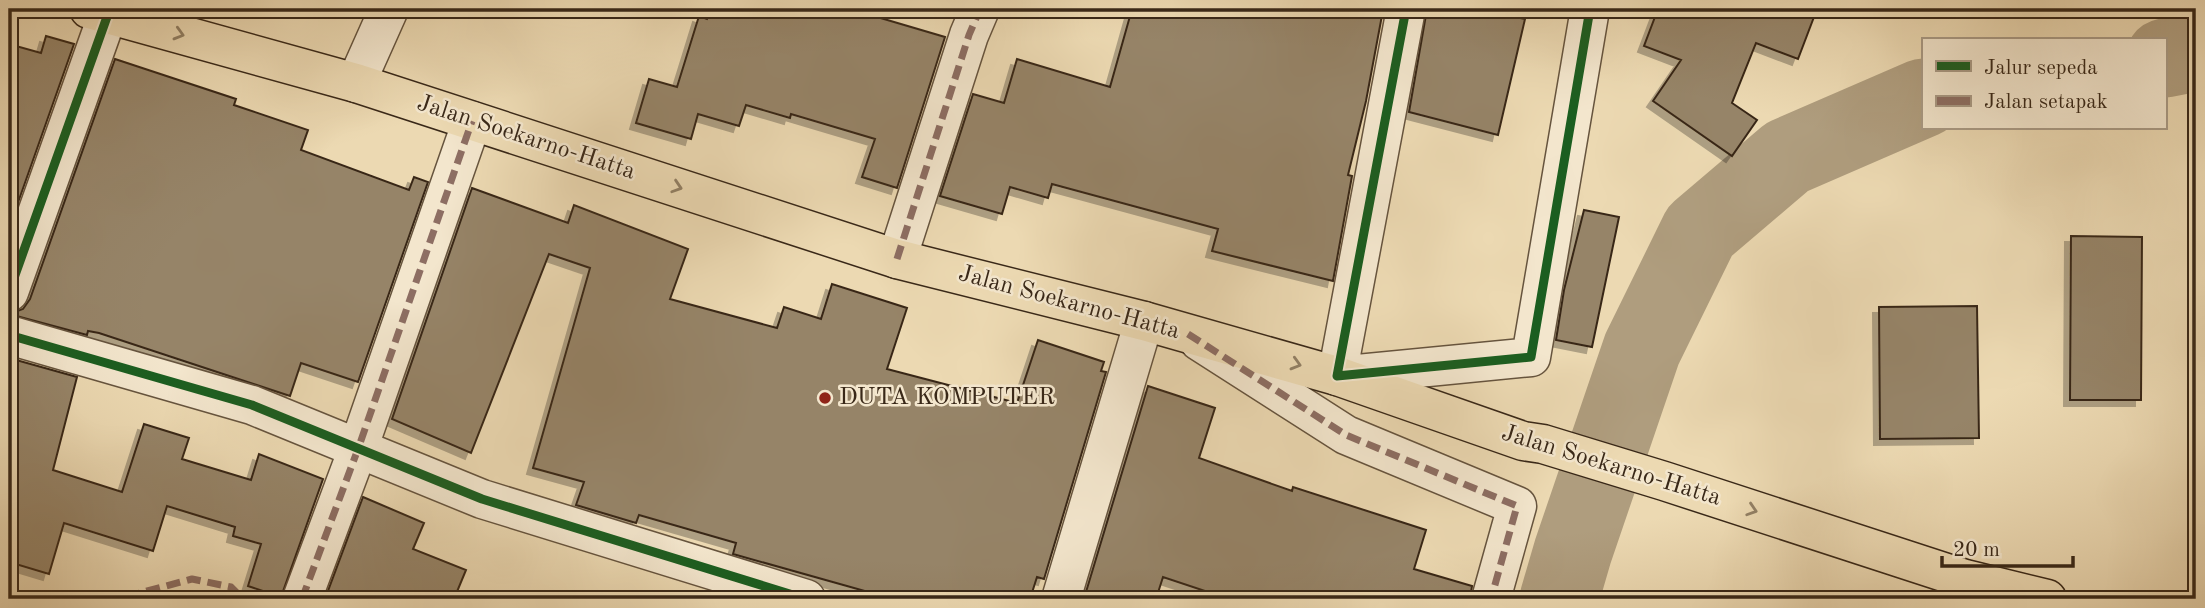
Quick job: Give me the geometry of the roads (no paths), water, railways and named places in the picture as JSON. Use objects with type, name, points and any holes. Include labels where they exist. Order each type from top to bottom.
[{"type":"highway","name":"Jalan Soekarno-Hatta","points":[[99,11],[356,83],[897,259],[1144,321],[1337,376],[1523,440],[1664,481],[1965,579],[2047,599]]},
{"type":"street","points":[[356,83],[389,9]]},
{"type":"street","points":[[897,259],[969,35],[980,9]]},
{"type":"street","points":[[1406,9],[1337,376],[1531,356],[1590,9]]},
{"type":"street","points":[[9,292],[99,11]]},
{"type":"street","points":[[302,599],[359,449],[472,121]]},
{"type":"street","points":[[1061,599],[1144,321]]},
{"type":"street","points":[[1188,334],[1346,435],[1517,506],[1491,599]]},
{"type":"street","points":[[9,335],[252,405],[482,499],[806,599]]},
{"type":"waterway","points":[[2166,58],[2196,52]]},
{"type":"waterway","points":[[1559,599],[1642,349],[1700,231],[1787,157],[1922,98]]},
{"type":"place","name":"DUTA KOMPUTER","points":[[825,398]]}]
